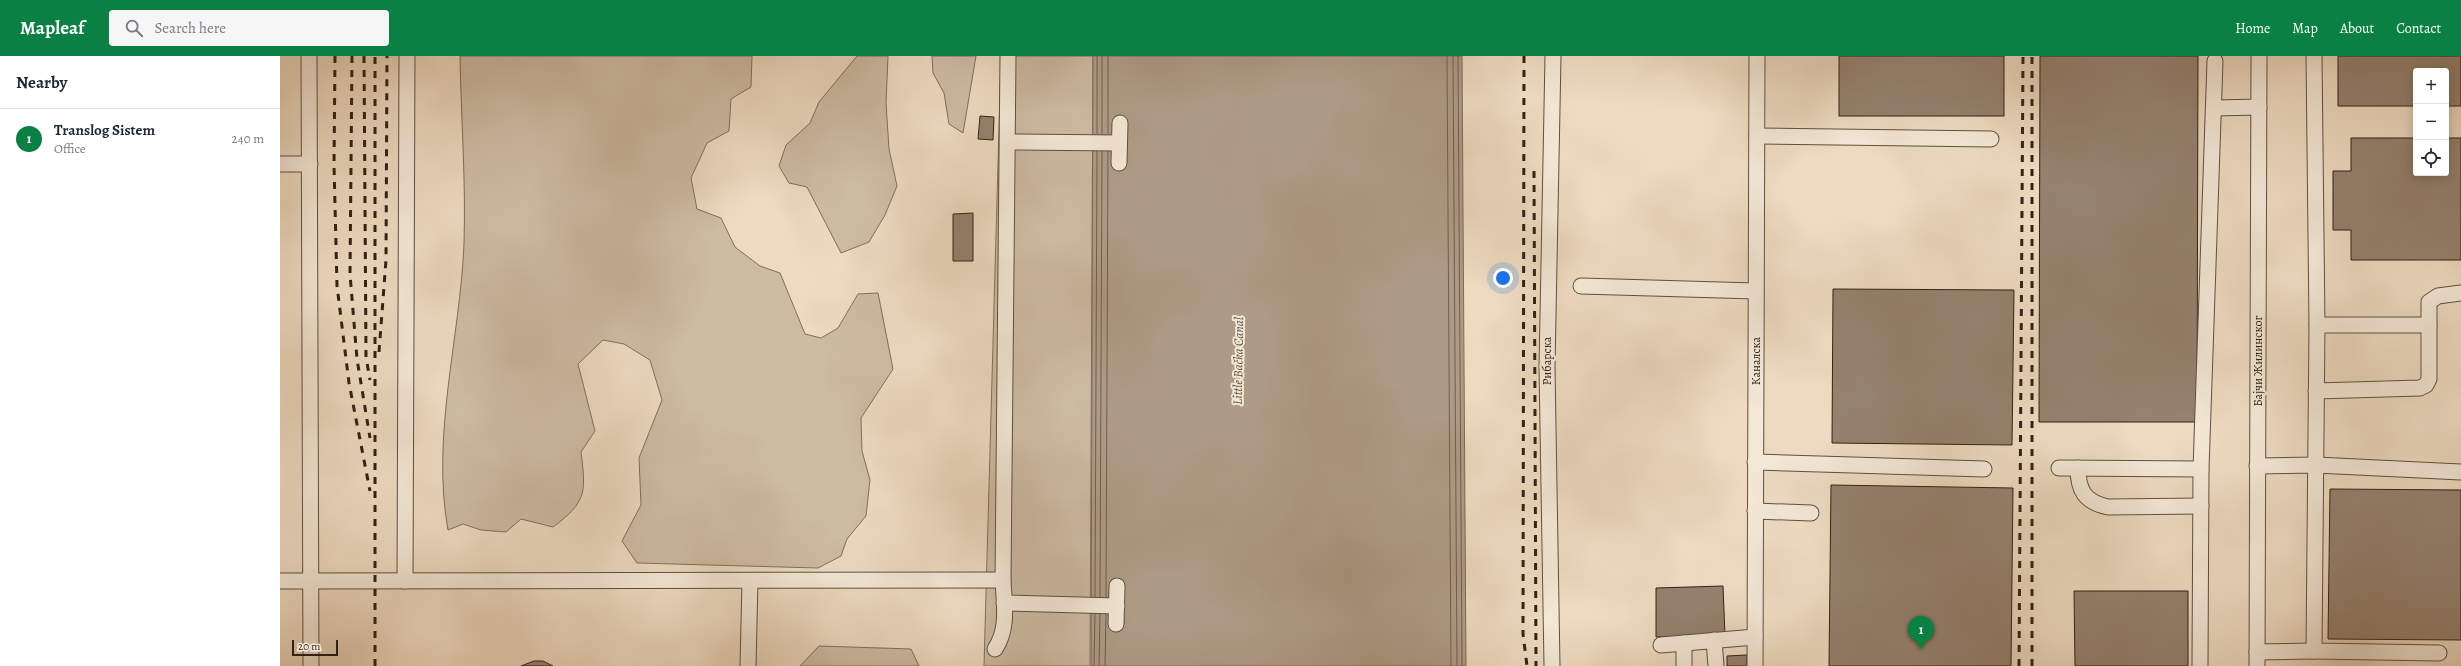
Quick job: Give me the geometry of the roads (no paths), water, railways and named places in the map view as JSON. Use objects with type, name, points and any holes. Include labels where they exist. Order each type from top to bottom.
[{"type":"street","points":[[310,56],[311,666]]},
{"type":"street","points":[[405,581],[407,56]]},
{"type":"street","points":[[995,649],[1004,628],[1003,580],[1009,142],[1008,56]]},
{"type":"street","name":"Рибарска","points":[[1552,666],[1547,367],[1553,56]]},
{"type":"street","name":"Каналска","points":[[1755,666],[1757,56]]},
{"type":"street","name":"Бајчи Жилинског","points":[[2257,659],[2259,56]]},
{"type":"street","points":[[2314,56],[2317,325],[2314,651]]},
{"type":"street","points":[[2200,666],[2201,469],[2215,61]]},
{"type":"street","points":[[2214,108],[2259,107]]},
{"type":"street","points":[[1119,163],[1120,123]]},
{"type":"street","points":[[1757,136],[1991,138]]},
{"type":"street","points":[[1009,142],[1120,143]]},
{"type":"street","points":[[280,164],[310,164]]},
{"type":"street","points":[[1581,286],[1756,291]]},
{"type":"street","points":[[2316,391],[2420,388],[2426,385],[2429,379],[2428,308],[2434,298],[2461,294]]},
{"type":"street","points":[[2317,325],[2429,325]]},
{"type":"street","points":[[1755,462],[1984,469]]},
{"type":"street","points":[[2258,466],[2316,465],[2461,472]]},
{"type":"street","points":[[2059,468],[2201,469]]},
{"type":"street","points":[[2078,468],[2081,492],[2087,499],[2096,504],[2108,507],[2201,506]]},
{"type":"street","points":[[1755,511],[1811,513]]},
{"type":"street","points":[[280,581],[1003,580]]},
{"type":"street","points":[[748,666],[750,581]]},
{"type":"street","points":[[1116,624],[1117,586]]},
{"type":"street","points":[[1004,603],[1117,606]]},
{"type":"street","points":[[1661,645],[1755,637]]},
{"type":"street","points":[[1714,640],[1716,666]]},
{"type":"street","points":[[1684,643],[1684,666]]},
{"type":"street","points":[[2257,659],[2314,651],[2439,653]]},
{"type":"water","name":"Little Bačka Canal","points":[[1093,56],[1462,56],[1466,666],[1091,666]]},
{"type":"railway","points":[[335,56],[334,165],[337,286],[349,383],[370,491]]},
{"type":"railway","points":[[352,56],[350,274],[357,359],[370,438]]},
{"type":"railway","points":[[364,56],[366,357],[370,380]]},
{"type":"railway","points":[[375,56],[375,666]]},
{"type":"railway","points":[[379,352],[386,260],[387,56]]},
{"type":"railway","points":[[1524,56],[1523,634],[1527,666]]},
{"type":"railway","points":[[2019,666],[2023,56]]},
{"type":"railway","points":[[2032,56],[2032,666]]},
{"type":"railway","points":[[1534,171],[1536,666]]},
{"type":"place","name":"Translog Sistem","points":[[1921,649]]}]
